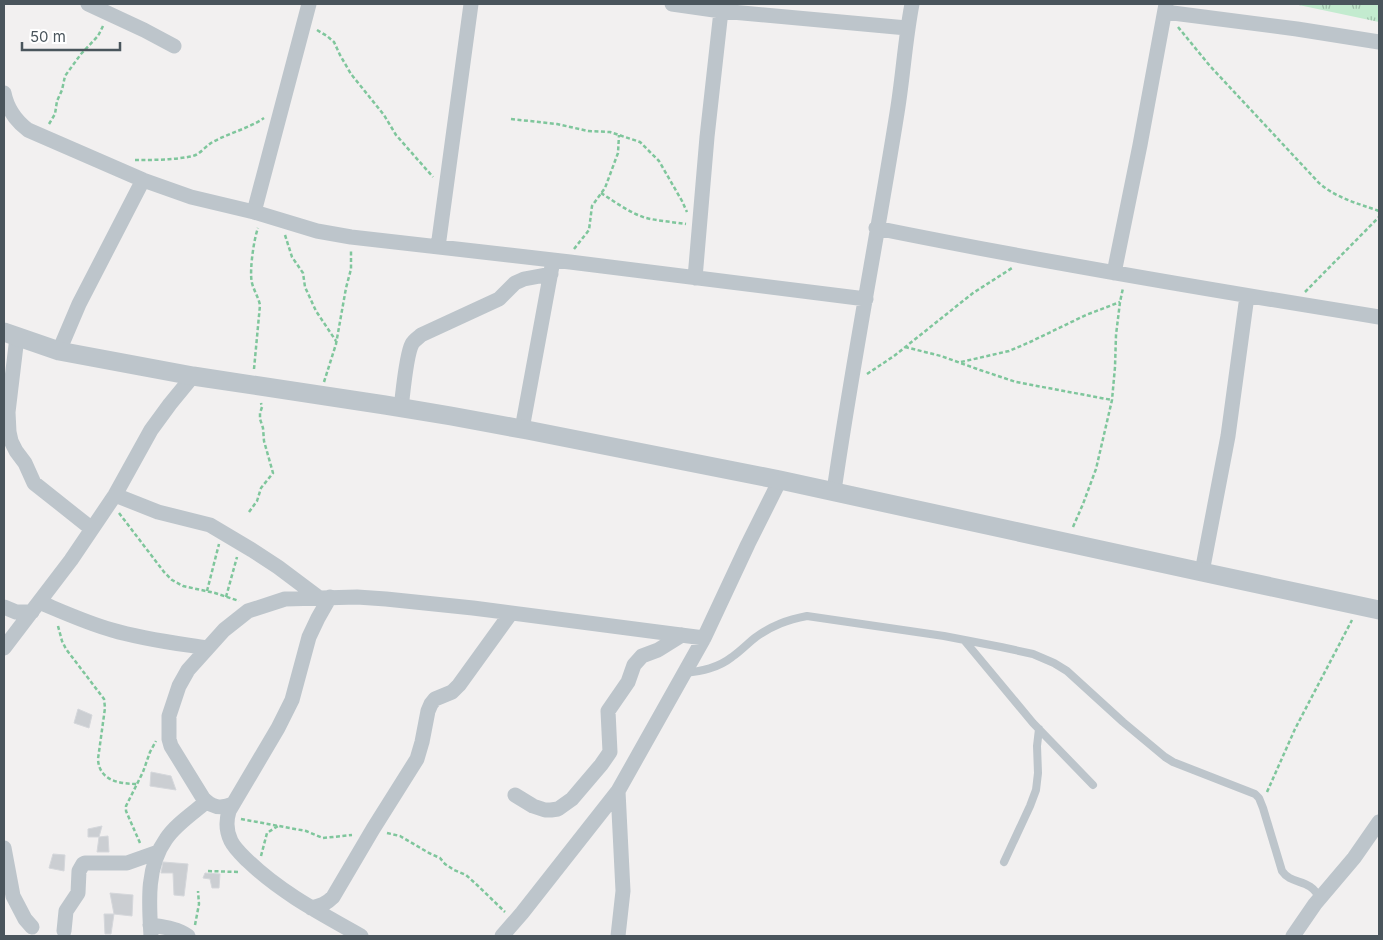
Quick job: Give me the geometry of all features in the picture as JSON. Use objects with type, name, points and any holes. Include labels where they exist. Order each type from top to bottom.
[{"type":"street","points":[[88,4],[174,46]]},
{"type":"street","points":[[264,215],[310,4]]},
{"type":"street","points":[[438,247],[471,4]]},
{"type":"street","points":[[672,4],[721,11],[907,28]]},
{"type":"street","points":[[834,491],[876,228],[897,111],[907,28],[912,4]]},
{"type":"street","points":[[1120,274],[1168,10],[1379,42]]},
{"type":"street","points":[[695,278],[707,137],[721,11]]},
{"type":"street","points":[[4,93],[8,106],[20,124],[28,130],[143,180],[191,197],[317,230],[351,237],[438,247],[556,265],[695,278],[866,299]]},
{"type":"street","points":[[59,350],[79,304],[143,180]]},
{"type":"street","points":[[876,228],[1029,258],[1379,317]]},
{"type":"street","points":[[401,408],[408,355],[411,345],[415,340],[421,335],[499,299],[515,283],[556,265]]},
{"type":"street","points":[[522,429],[556,265]]},
{"type":"street","points":[[1202,572],[1228,436],[1247,296]]},
{"type":"street","points":[[92,529],[34,483],[26,463],[16,451],[11,441],[8,412],[11,335],[59,350],[193,376],[522,429],[780,480],[1379,610]]},
{"type":"street","points":[[4,648],[92,529],[113,498],[151,430],[193,376]]},
{"type":"street","points":[[502,936],[588,832],[618,791],[704,638],[780,480]]},
{"type":"street","points":[[113,498],[210,525],[324,597]]},
{"type":"street","points":[[324,597],[318,618],[309,637],[292,700],[278,728],[231,808],[226,822],[231,842],[265,878],[311,908],[361,936]]},
{"type":"street","points":[[231,808],[216,807],[202,798],[171,746],[169,739],[170,716],[178,686],[188,670],[224,630],[248,610],[285,599],[357,597],[511,613],[704,638]]},
{"type":"street","points":[[4,607],[16,612],[36,607],[57,609],[113,630],[207,648]]},
{"type":"street","points":[[311,908],[323,905],[333,897],[372,829],[418,759],[428,710],[431,704],[435,699],[452,692],[459,686],[511,613]]},
{"type":"street","points":[[515,795],[533,806],[545,810],[558,809],[572,799],[610,752],[608,712],[628,682],[634,665],[642,656],[658,650],[682,635]]},
{"type":"street","points":[[618,791],[623,891],[618,936]]},
{"type":"street","points":[[64,931],[66,911],[78,893],[79,871],[83,864],[127,863],[152,855],[167,837],[206,802]]},
{"type":"street","points":[[1293,936],[1320,899],[1354,858],[1379,822]]},
{"type":"street","points":[[4,848],[13,896],[25,919],[32,927]]},
{"type":"street","points":[[152,855],[149,910],[150,931],[175,930],[191,933]]},
{"type":"lane","points":[[685,673],[703,671],[714,667],[732,657],[765,632],[785,621],[807,616],[964,640],[1033,654],[1054,663],[1066,671],[1165,757],[1173,762],[1255,794],[1263,808],[1282,871],[1289,877],[1311,886],[1316,890],[1320,899]]},
{"type":"lane","points":[[964,640],[1039,729],[1093,785]]},
{"type":"lane","points":[[1004,862],[1036,790],[1039,729]]},
{"type":"path","points":[[1168,10],[1180,31],[1210,66],[1319,183],[1330,193],[1345,200],[1379,210]]},
{"type":"path","points":[[46,137],[48,124],[56,111],[57,101],[65,76],[81,54],[98,36],[110,14]]},
{"type":"path","points":[[304,25],[319,31],[334,42],[351,74],[384,115],[396,135],[445,192]]},
{"type":"path","points":[[128,160],[194,156],[210,143],[254,124],[266,115]]},
{"type":"path","points":[[511,120],[557,124],[588,131],[610,132],[643,144],[659,161],[688,215]]},
{"type":"path","points":[[556,265],[589,230],[592,206],[606,188],[618,153],[619,135]]},
{"type":"path","points":[[601,193],[621,206],[647,218],[692,225],[698,241]]},
{"type":"path","points":[[249,512],[257,501],[262,488],[273,474],[264,441],[260,419],[262,407],[256,386],[260,305],[252,284],[251,274],[255,238],[264,215],[286,237],[292,257],[303,273],[304,287],[316,311],[336,341]]},
{"type":"path","points":[[1293,304],[1379,217]]},
{"type":"path","points":[[320,395],[336,341],[350,269],[351,237]]},
{"type":"path","points":[[851,384],[905,347],[973,293],[1029,258]]},
{"type":"path","points":[[1066,542],[1096,469],[1112,400],[1120,302],[1120,274]]},
{"type":"path","points":[[959,362],[1009,350],[1086,315],[1120,302]]},
{"type":"path","points":[[905,347],[941,356],[1016,382],[1112,400]]},
{"type":"path","points":[[113,498],[135,536],[172,580],[182,586],[207,591],[256,608]]},
{"type":"path","points":[[207,591],[216,551],[223,533]]},
{"type":"path","points":[[226,597],[242,544]]},
{"type":"path","points":[[1263,808],[1264,799],[1295,729],[1360,606]]},
{"type":"path","points":[[57,609],[59,631],[66,649],[104,699],[105,708],[98,765],[103,774],[112,780],[124,784],[138,784]]},
{"type":"path","points":[[152,855],[137,835],[126,811],[128,801],[138,784],[150,752],[170,716]]},
{"type":"path","points":[[231,808],[239,819],[245,821],[306,831],[323,838],[350,836],[372,829],[400,836],[466,875],[515,922]]},
{"type":"path","points":[[208,871],[240,872],[252,865],[261,857],[267,833],[278,826]]},
{"type":"path","points":[[191,933],[199,904],[198,891]]},
{"type":"green space","points":[[1294,4],[1379,4],[1379,22]]},
{"type":"building","points":[[78,709],[92,715],[89,728],[74,723]]},
{"type":"building","points":[[151,772],[171,776],[176,790],[150,786]]},
{"type":"building","points":[[102,826],[99,837],[88,837],[88,829]]},
{"type":"building","points":[[108,836],[109,852],[97,852],[99,837]]},
{"type":"building","points":[[53,854],[65,855],[64,871],[49,868]]},
{"type":"building","points":[[163,862],[188,864],[184,896],[174,895],[173,873],[161,873]]},
{"type":"building","points":[[205,873],[220,874],[219,888],[212,888],[210,879],[203,878]]},
{"type":"building","points":[[110,893],[133,895],[132,916],[114,914]]},
{"type":"building","points":[[104,914],[114,914],[111,934],[105,934]]}]
